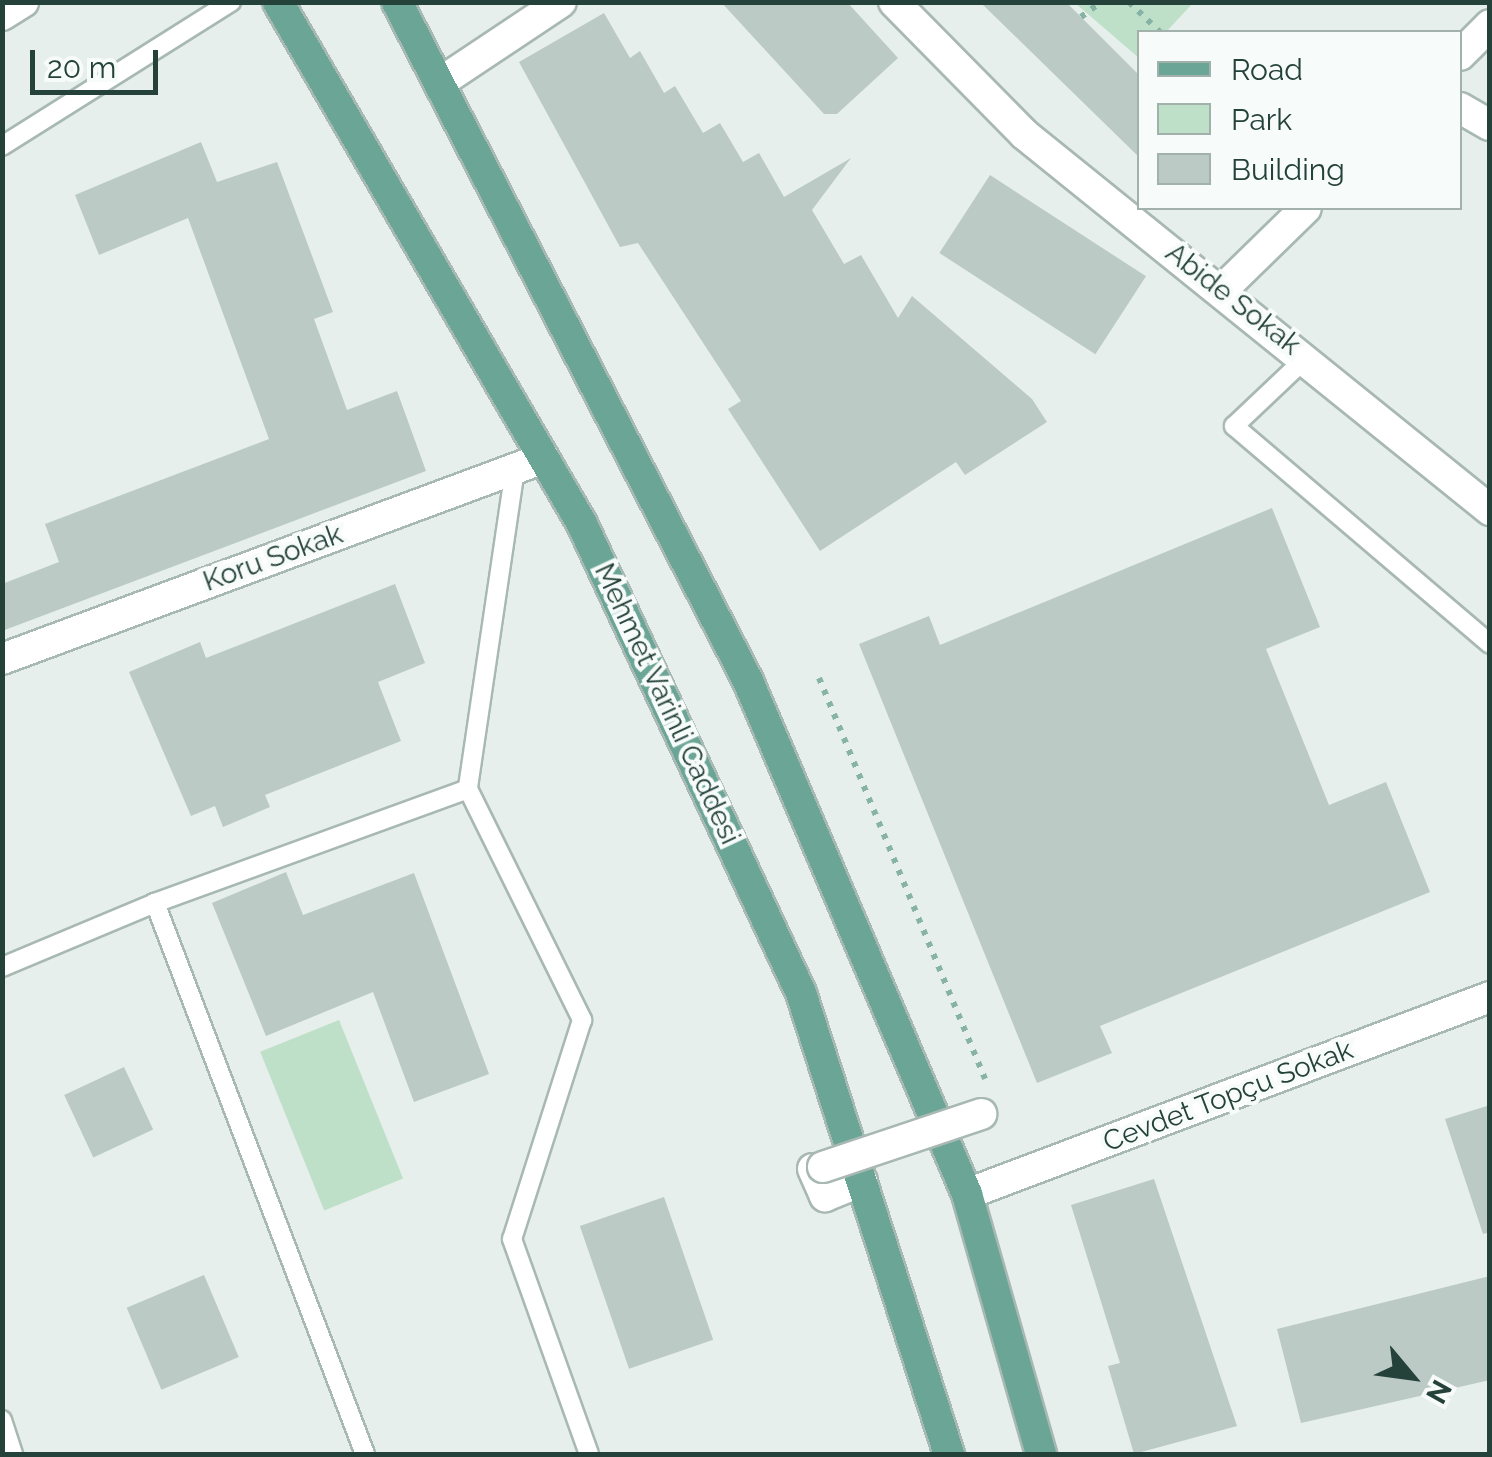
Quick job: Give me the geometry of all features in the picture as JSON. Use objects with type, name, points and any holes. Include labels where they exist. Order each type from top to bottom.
[{"type":"main road","name":"Mehmet Varinli Caddesi","points":[[278,2],[529,463],[582,524],[801,993],[950,1454]]},
{"type":"main road","points":[[397,2],[442,82],[748,681],[967,1194],[1041,1454]]},
{"type":"street","points":[[2,15],[23,2]]},
{"type":"street","points":[[442,82],[561,2]]},
{"type":"street","name":"Abide Sokak","points":[[894,2],[1024,134],[1490,510]]},
{"type":"street","points":[[1462,53],[1490,25]]},
{"type":"street","points":[[1462,109],[1490,125]]},
{"type":"street","points":[[1222,290],[1304,210]]},
{"type":"street","name":"Koru Sokak","points":[[2,659],[529,463]]},
{"type":"street","name":"Cevdet Topçu Sokak","points":[[967,1194],[1490,997]]},
{"type":"street","points":[[862,1180],[826,1196],[818,1168],[986,1104]]},
{"type":"lane","points":[[2,146],[231,2]]},
{"type":"lane","points":[[1306,358],[1234,426],[1490,644]]},
{"type":"lane","points":[[529,463],[468,789],[582,1020],[512,1239],[589,1454]]},
{"type":"lane","points":[[2,967],[154,903],[468,789]]},
{"type":"lane","points":[[154,903],[365,1454]]},
{"type":"lane","points":[[2,1420],[13,1454]]},
{"type":"path","points":[[1081,17],[1101,2]]},
{"type":"path","points":[[1129,2],[1158,30]]},
{"type":"path","points":[[819,678],[986,1104]]},
{"type":"green space","points":[[1075,3],[1193,3],[1168,30],[1137,30],[1137,56]]},
{"type":"green space","points":[[339,1020],[403,1179],[324,1210],[260,1052]]},
{"type":"building","points":[[721,2],[847,2],[898,58],[837,114],[824,114]]},
{"type":"building","points":[[980,2],[1066,2],[1137,73],[1137,155]]},
{"type":"building","points":[[604,13],[630,58],[640,51],[664,93],[675,86],[703,133],[720,123],[743,162],[759,153],[784,197],[851,158],[812,210],[844,264],[861,255],[898,318],[912,296],[1032,399],[1047,422],[965,475],[956,462],[820,551],[728,409],[741,401],[638,243],[620,247],[519,62]]},
{"type":"building","points":[[201,142],[217,182],[277,162],[333,312],[314,319],[347,410],[397,391],[426,471],[2,631],[2,584],[59,562],[45,524],[269,439],[188,218],[99,255],[75,195]]},
{"type":"building","points":[[990,175],[1146,276],[1095,354],[939,253]]},
{"type":"building","points":[[1272,508],[1320,627],[1266,649],[1329,805],[1386,782],[1430,892],[1100,1026],[1112,1053],[1037,1083],[859,644],[929,616],[940,645]]},
{"type":"building","points":[[395,584],[425,663],[378,682],[401,741],[265,795],[270,807],[223,827],[215,806],[191,816],[129,672],[200,642],[206,658]]},
{"type":"building","points":[[286,872],[303,915],[414,873],[489,1074],[414,1102],[373,992],[266,1036],[212,903]]},
{"type":"building","points":[[124,1067],[153,1130],[93,1157],[64,1095]]},
{"type":"building","points":[[1490,1105],[1490,1232],[1483,1234],[1445,1119]]},
{"type":"building","points":[[1154,1179],[1237,1426],[1134,1454],[1108,1366],[1120,1363],[1071,1205]]},
{"type":"building","points":[[664,1197],[713,1340],[629,1369],[580,1226]]},
{"type":"building","points":[[204,1275],[239,1357],[161,1390],[127,1308]]},
{"type":"building","points":[[1490,1276],[1490,1380],[1301,1423],[1277,1329]]}]
